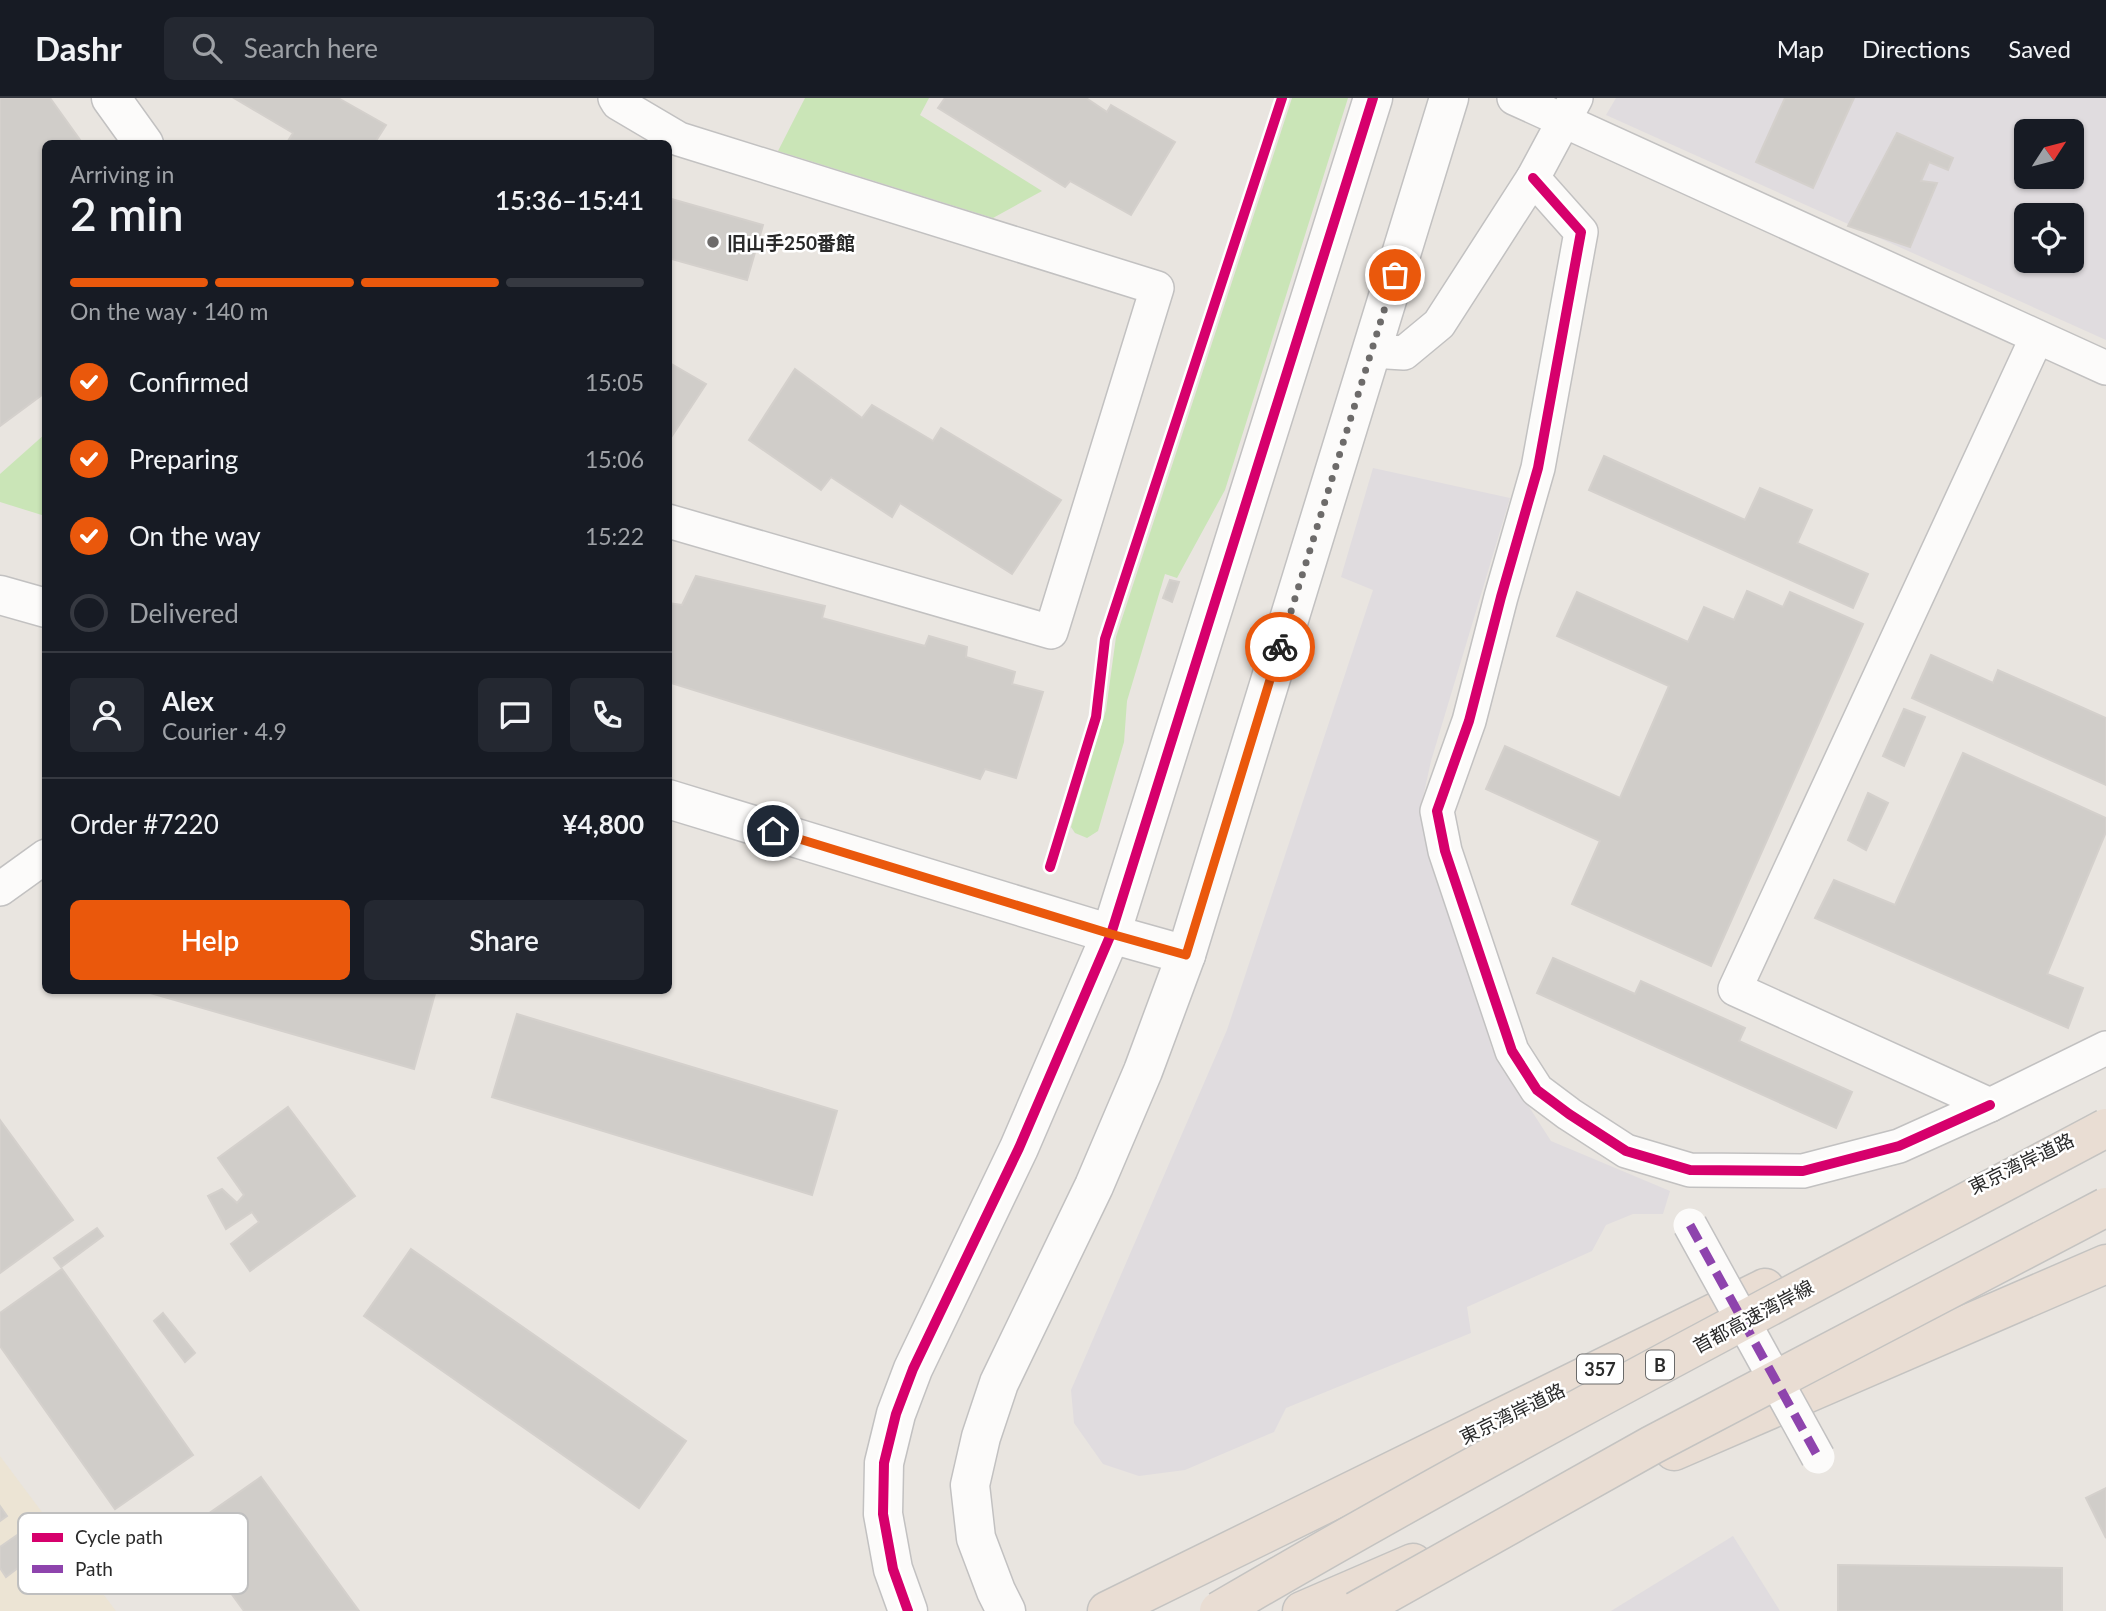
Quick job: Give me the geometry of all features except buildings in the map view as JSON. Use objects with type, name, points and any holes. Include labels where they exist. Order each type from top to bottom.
[{"type":"highway","name":"首都高速湾岸線","points":[[1219,1611],[1316,1554],[1615,1389],[2103,1125]]},
{"type":"highway","name":"東京湾岸道路","points":[[1107,1611],[2103,1125]]},
{"type":"highway","points":[[1356,1611],[1652,1445],[2106,1207]]},
{"type":"highway","points":[[1302,1611],[2106,1265]]},
{"type":"highway","points":[[1130,1611],[1615,1389]]},
{"type":"street","points":[[111,98],[141,140]]},
{"type":"street","points":[[615,98],[618,103],[679,139],[1157,288],[1051,632],[672,523]]},
{"type":"street","points":[[908,1611],[893,1569],[883,1514],[884,1463],[896,1414],[913,1369],[1020,1148],[1111,934],[1373,98]]},
{"type":"street","points":[[1006,1611],[976,1538],[970,1485],[981,1437],[999,1383],[1094,1186],[1143,1072],[1186,955],[1449,98]]},
{"type":"street","points":[[1514,98],[1569,110],[2036,337],[2106,368]]},
{"type":"street","points":[[1371,351],[1404,353],[1439,324],[1533,178],[1569,110]]},
{"type":"street","points":[[1533,178],[1581,232],[1538,468],[1469,721],[1437,811],[1446,851],[1512,1051],[1537,1090],[1626,1151],[1690,1170],[1803,1171],[1899,1146],[2106,1048]]},
{"type":"street","points":[[1990,1105],[1735,989],[2036,337]]},
{"type":"street","points":[[0,594],[42,607]]},
{"type":"street","points":[[672,800],[1186,955]]},
{"type":"street","points":[[0,889],[42,859]]},
{"type":"street","points":[[1690,1225],[1818,1457]]},
{"type":"shaded area","points":[[1616,98],[2106,98],[2106,340],[1606,115]]},
{"type":"shaded area","points":[[1373,468],[1510,498],[1431,761],[1420,811],[1492,1049],[1551,1141],[1670,1191],[1663,1214],[1633,1214],[1606,1225],[1592,1251],[1467,1307],[1471,1333],[1286,1408],[1274,1432],[1185,1470],[1139,1476],[1103,1464],[1074,1423],[1071,1390],[1227,1030],[1373,590],[1341,577]]},
{"type":"shaded area","points":[[0,1456],[43,1513],[18,1513],[18,1594],[103,1594],[116,1611],[0,1611]]},
{"type":"shaded area","points":[[1733,1536],[1780,1611],[1611,1611]]},
{"type":"green space","points":[[805,98],[929,98],[920,115],[1042,191],[993,218],[778,151]]},
{"type":"green space","points":[[1292,98],[1348,98],[1225,490],[1177,578],[1165,574],[1127,701],[1124,742],[1098,831],[1087,838],[1075,833],[1071,827],[1106,710],[1116,637]]},
{"type":"green space","points":[[42,437],[42,515],[0,502],[0,474]]},
{"type":"marked path","points":[[1690,1225],[1818,1457]]},
{"type":"cycle path","points":[[1050,867],[1096,717],[1105,639],[1282,98]]},
{"type":"cycle path","points":[[908,1611],[893,1569],[883,1514],[884,1463],[896,1414],[913,1369],[1019,1148],[1111,934],[1373,98]]},
{"type":"cycle path","points":[[1533,178],[1581,232],[1538,468],[1469,721],[1437,811],[1445,851],[1512,1051],[1537,1090],[1569,1114],[1626,1151],[1690,1170],[1803,1171],[1899,1146],[1990,1105]]},
{"type":"way so far","points":[[1280,647],[1395,275]]},
{"type":"place","name":"旧山手250番館","points":[[713,242]]},
{"type":"route","points":[[773,831],[1186,955],[1280,647]]}]
